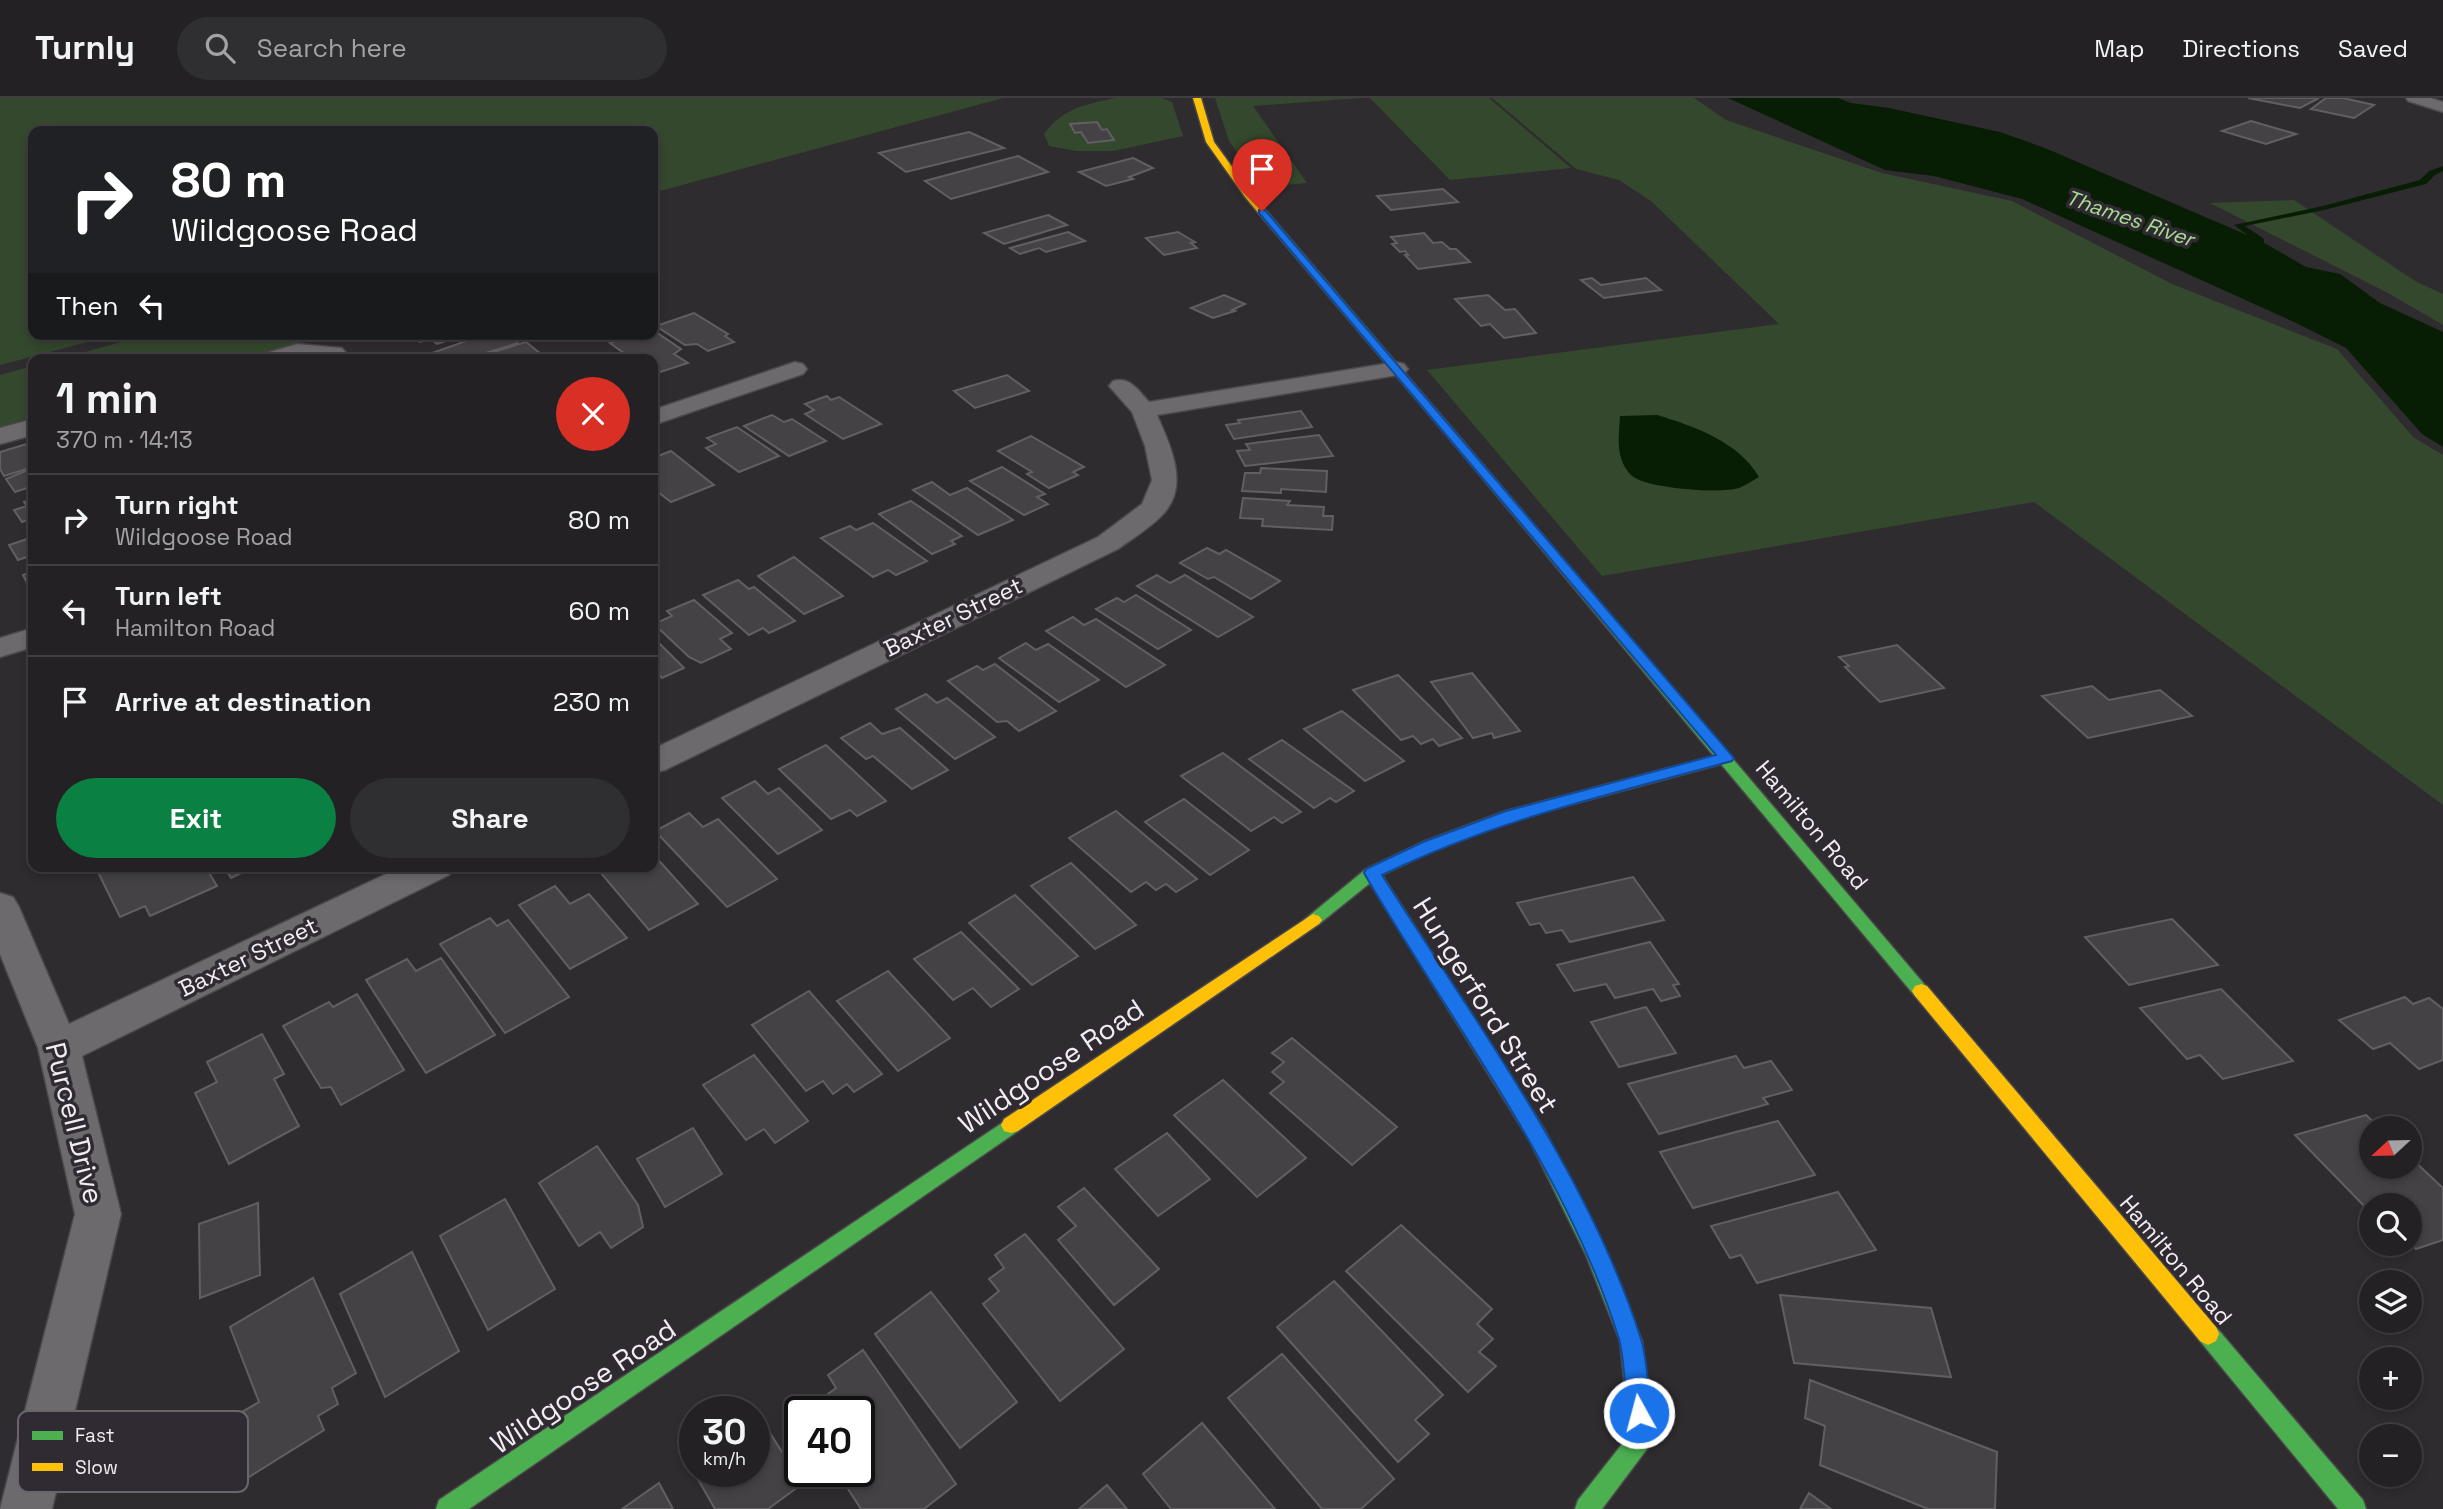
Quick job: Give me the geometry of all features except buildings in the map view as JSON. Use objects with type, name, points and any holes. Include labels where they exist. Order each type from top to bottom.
[{"type":"main road","name":"Hamilton Road","points":[[1196,98],[1210,142],[1243,189],[1726,758],[2354,1509]]},
{"type":"main road","name":"Wildgoose Road","points":[[449,1509],[1305,925],[1372,873],[1429,846],[1512,815],[1726,758]]},
{"type":"main road","name":"Hungerford Street","points":[[1372,873],[1537,1135],[1596,1252],[1631,1342],[1642,1437],[1587,1509]]},
{"type":"street","points":[[2414,98],[2443,107]]},
{"type":"street","points":[[287,354],[297,351],[335,354]]},
{"type":"street","points":[[658,416],[795,369]]},
{"type":"street","points":[[1143,410],[1396,369]]},
{"type":"street","name":"Baxter Street","points":[[658,760],[1108,542],[1154,508],[1165,480],[1158,446],[1143,410],[1121,386]]},
{"type":"street","points":[[0,436],[28,428]]},
{"type":"street","points":[[0,648],[28,638]]},
{"type":"street","name":"Baxter Street","points":[[59,1048],[424,872]]},
{"type":"street","name":"Purcell Drive","points":[[0,907],[59,1048],[98,1214],[49,1411]]},
{"type":"street","name":"Purcell Drive","points":[[25,1509],[29,1492]]},
{"type":"shaded area","points":[[0,98],[1003,98],[658,192],[658,126],[28,126],[28,340],[95,340],[42,354],[28,354],[28,358],[0,365]]},
{"type":"shaded area","points":[[1116,98],[1162,98],[1172,102],[1183,136],[1113,151],[1076,151],[1049,146],[1044,134],[1059,118],[1076,108]]},
{"type":"shaded area","points":[[1215,98],[1361,98],[1253,106],[1307,183],[1261,187],[1229,141]]},
{"type":"shaded area","points":[[1370,98],[1489,98],[1571,168],[1450,180]]},
{"type":"shaded area","points":[[1492,98],[1694,98],[1726,120],[1882,173],[2012,201],[2172,284],[2337,349],[2413,437],[2443,455],[2443,805],[2034,502],[1602,576],[1427,370],[1779,324],[1651,201],[1619,180],[1576,169]]},
{"type":"shaded area","points":[[2294,200],[2415,281],[2443,294],[2443,325],[2388,293],[2210,203]]},
{"type":"shaded area","points":[[128,340],[315,340],[257,354],[78,354]]},
{"type":"shaded area","points":[[28,367],[28,419],[0,427],[0,375]]},
{"type":"water","name":"Thames River","points":[[1728,98],[1838,98],[1851,103],[1889,108],[2000,132],[2045,148],[2261,241],[2306,267],[2340,274],[2380,303],[2443,332],[2443,447],[2422,434],[2346,348],[2294,322],[2022,199],[1934,176],[1885,170]]},
{"type":"water","points":[[1657,415],[1686,424],[1728,445],[1740,454],[1759,477],[1730,490],[1682,489],[1636,478],[1629,473],[1620,453],[1620,416]]},
{"type":"waterway","points":[[2261,241],[2238,225],[2324,208],[2423,182],[2432,173],[2443,168]]},
{"type":"traffic: fast","points":[[1458,442],[1921,991]]},
{"type":"traffic: fast","points":[[1313,920],[1372,873],[1429,846],[1512,815],[1726,758]]},
{"type":"traffic: fast","points":[[1372,873],[1537,1135],[1596,1252],[1631,1341],[1642,1437],[1587,1509]]},
{"type":"traffic: fast","points":[[448,1509],[1011,1125]]},
{"type":"traffic: fast","points":[[2208,1334],[2354,1509]]},
{"type":"traffic: slow","points":[[1197,98],[1210,142],[1248,195],[1458,442]]},
{"type":"traffic: slow","points":[[1011,1125],[1313,920]]},
{"type":"traffic: slow","points":[[1921,991],[2208,1334]]},
{"type":"route","points":[[1262,211],[1726,758],[1512,815],[1429,846],[1372,873],[1537,1135],[1596,1252],[1631,1342],[1639,1413]]}]
